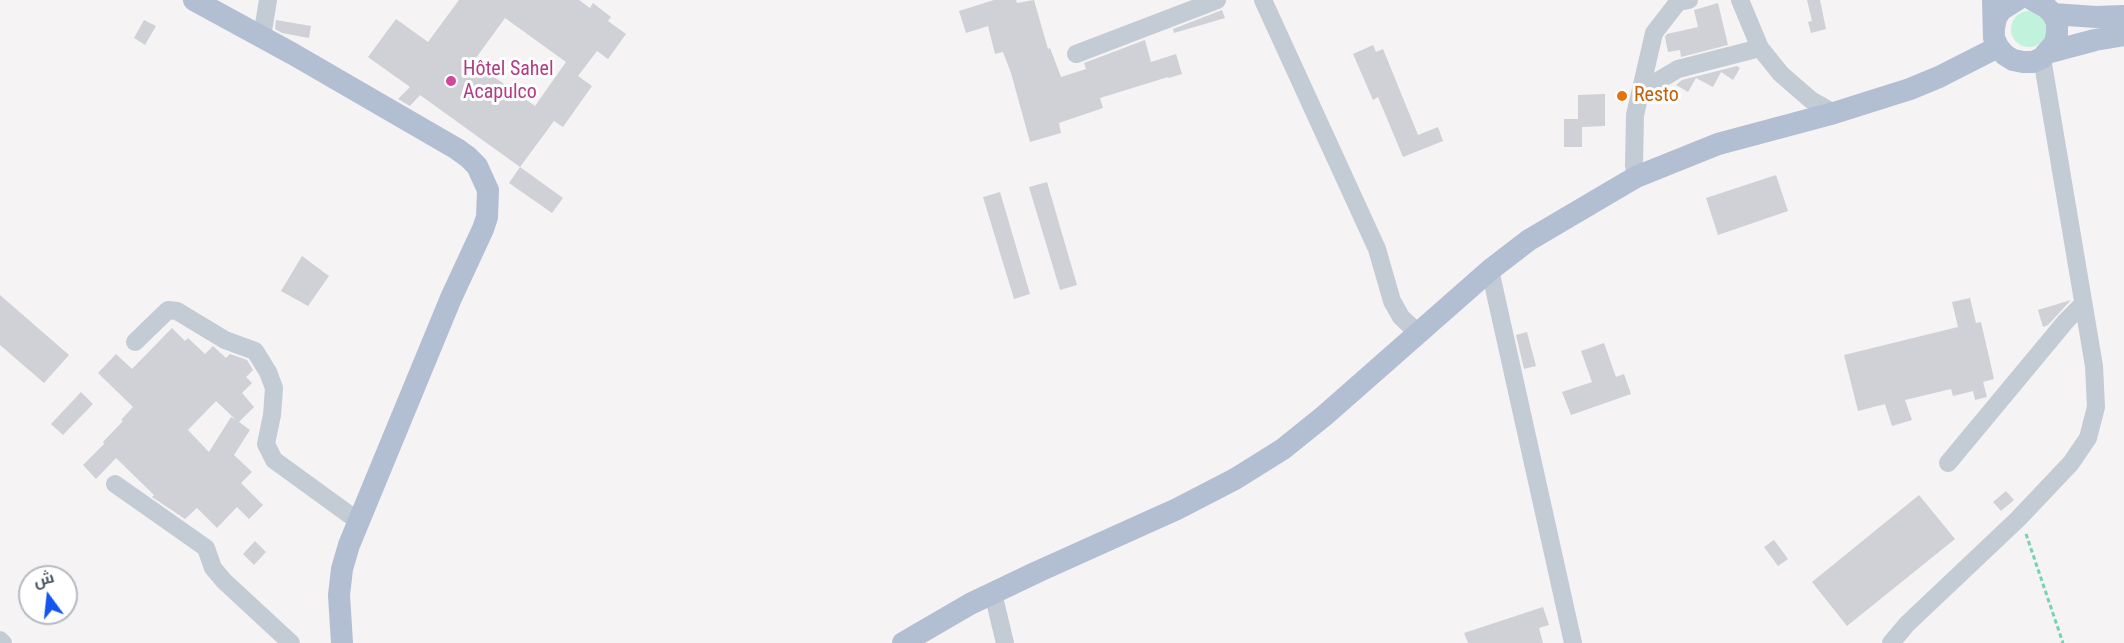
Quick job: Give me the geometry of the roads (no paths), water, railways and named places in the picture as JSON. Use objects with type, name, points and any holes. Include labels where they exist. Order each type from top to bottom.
[{"type":"main road","points":[[194,0],[468,157],[484,178],[488,190],[489,203],[483,229],[451,298],[349,545],[342,569],[339,595],[342,643]]},
{"type":"main road","points":[[1993,0],[1996,38],[2013,60],[2033,62],[2046,55],[2095,40],[2124,35]]},
{"type":"main road","points":[[1996,38],[1996,18],[2009,3],[2017,0]]},
{"type":"main road","points":[[2044,5],[2057,23],[2055,43],[2046,55]]},
{"type":"main road","points":[[2044,5],[2097,17],[2124,16]]},
{"type":"main road","points":[[903,643],[993,593],[1177,509],[1235,479],[1283,448],[1324,416],[1490,270],[1529,240],[1636,177],[1718,144],[1834,113],[1910,89],[1939,77],[1996,38]]},
{"type":"street","points":[[262,37],[268,0]]},
{"type":"street","points":[[1076,54],[1217,0]]},
{"type":"street","points":[[1263,0],[1377,249],[1392,301],[1401,317],[1419,334]]},
{"type":"street","points":[[1636,177],[1634,165],[1635,115],[1654,33],[1678,3],[1689,0]]},
{"type":"street","points":[[1740,0],[1760,48],[1780,74],[1811,100],[1834,113]]},
{"type":"street","points":[[1641,91],[1678,69],[1760,48]]},
{"type":"street","points":[[1891,643],[1907,624],[2018,519],[2071,463],[2088,438],[2096,407],[2094,366],[2046,55]]},
{"type":"street","points":[[1490,270],[1573,643]]},
{"type":"street","points":[[1948,463],[2066,321],[2083,304]]},
{"type":"street","points":[[135,342],[168,310],[177,311],[225,340],[255,351],[268,372],[274,388],[272,415],[266,444],[274,460],[358,521]]},
{"type":"street","points":[[115,483],[206,548],[213,568],[224,581],[291,643]]},
{"type":"street","points":[[993,593],[1005,643]]},
{"type":"street","points":[[0,640],[3,643]]},
{"type":"place","name":"Hôtel Sahel Acapulco","points":[[451,81]]},
{"type":"place","name":"Resto","points":[[1622,96]]}]
